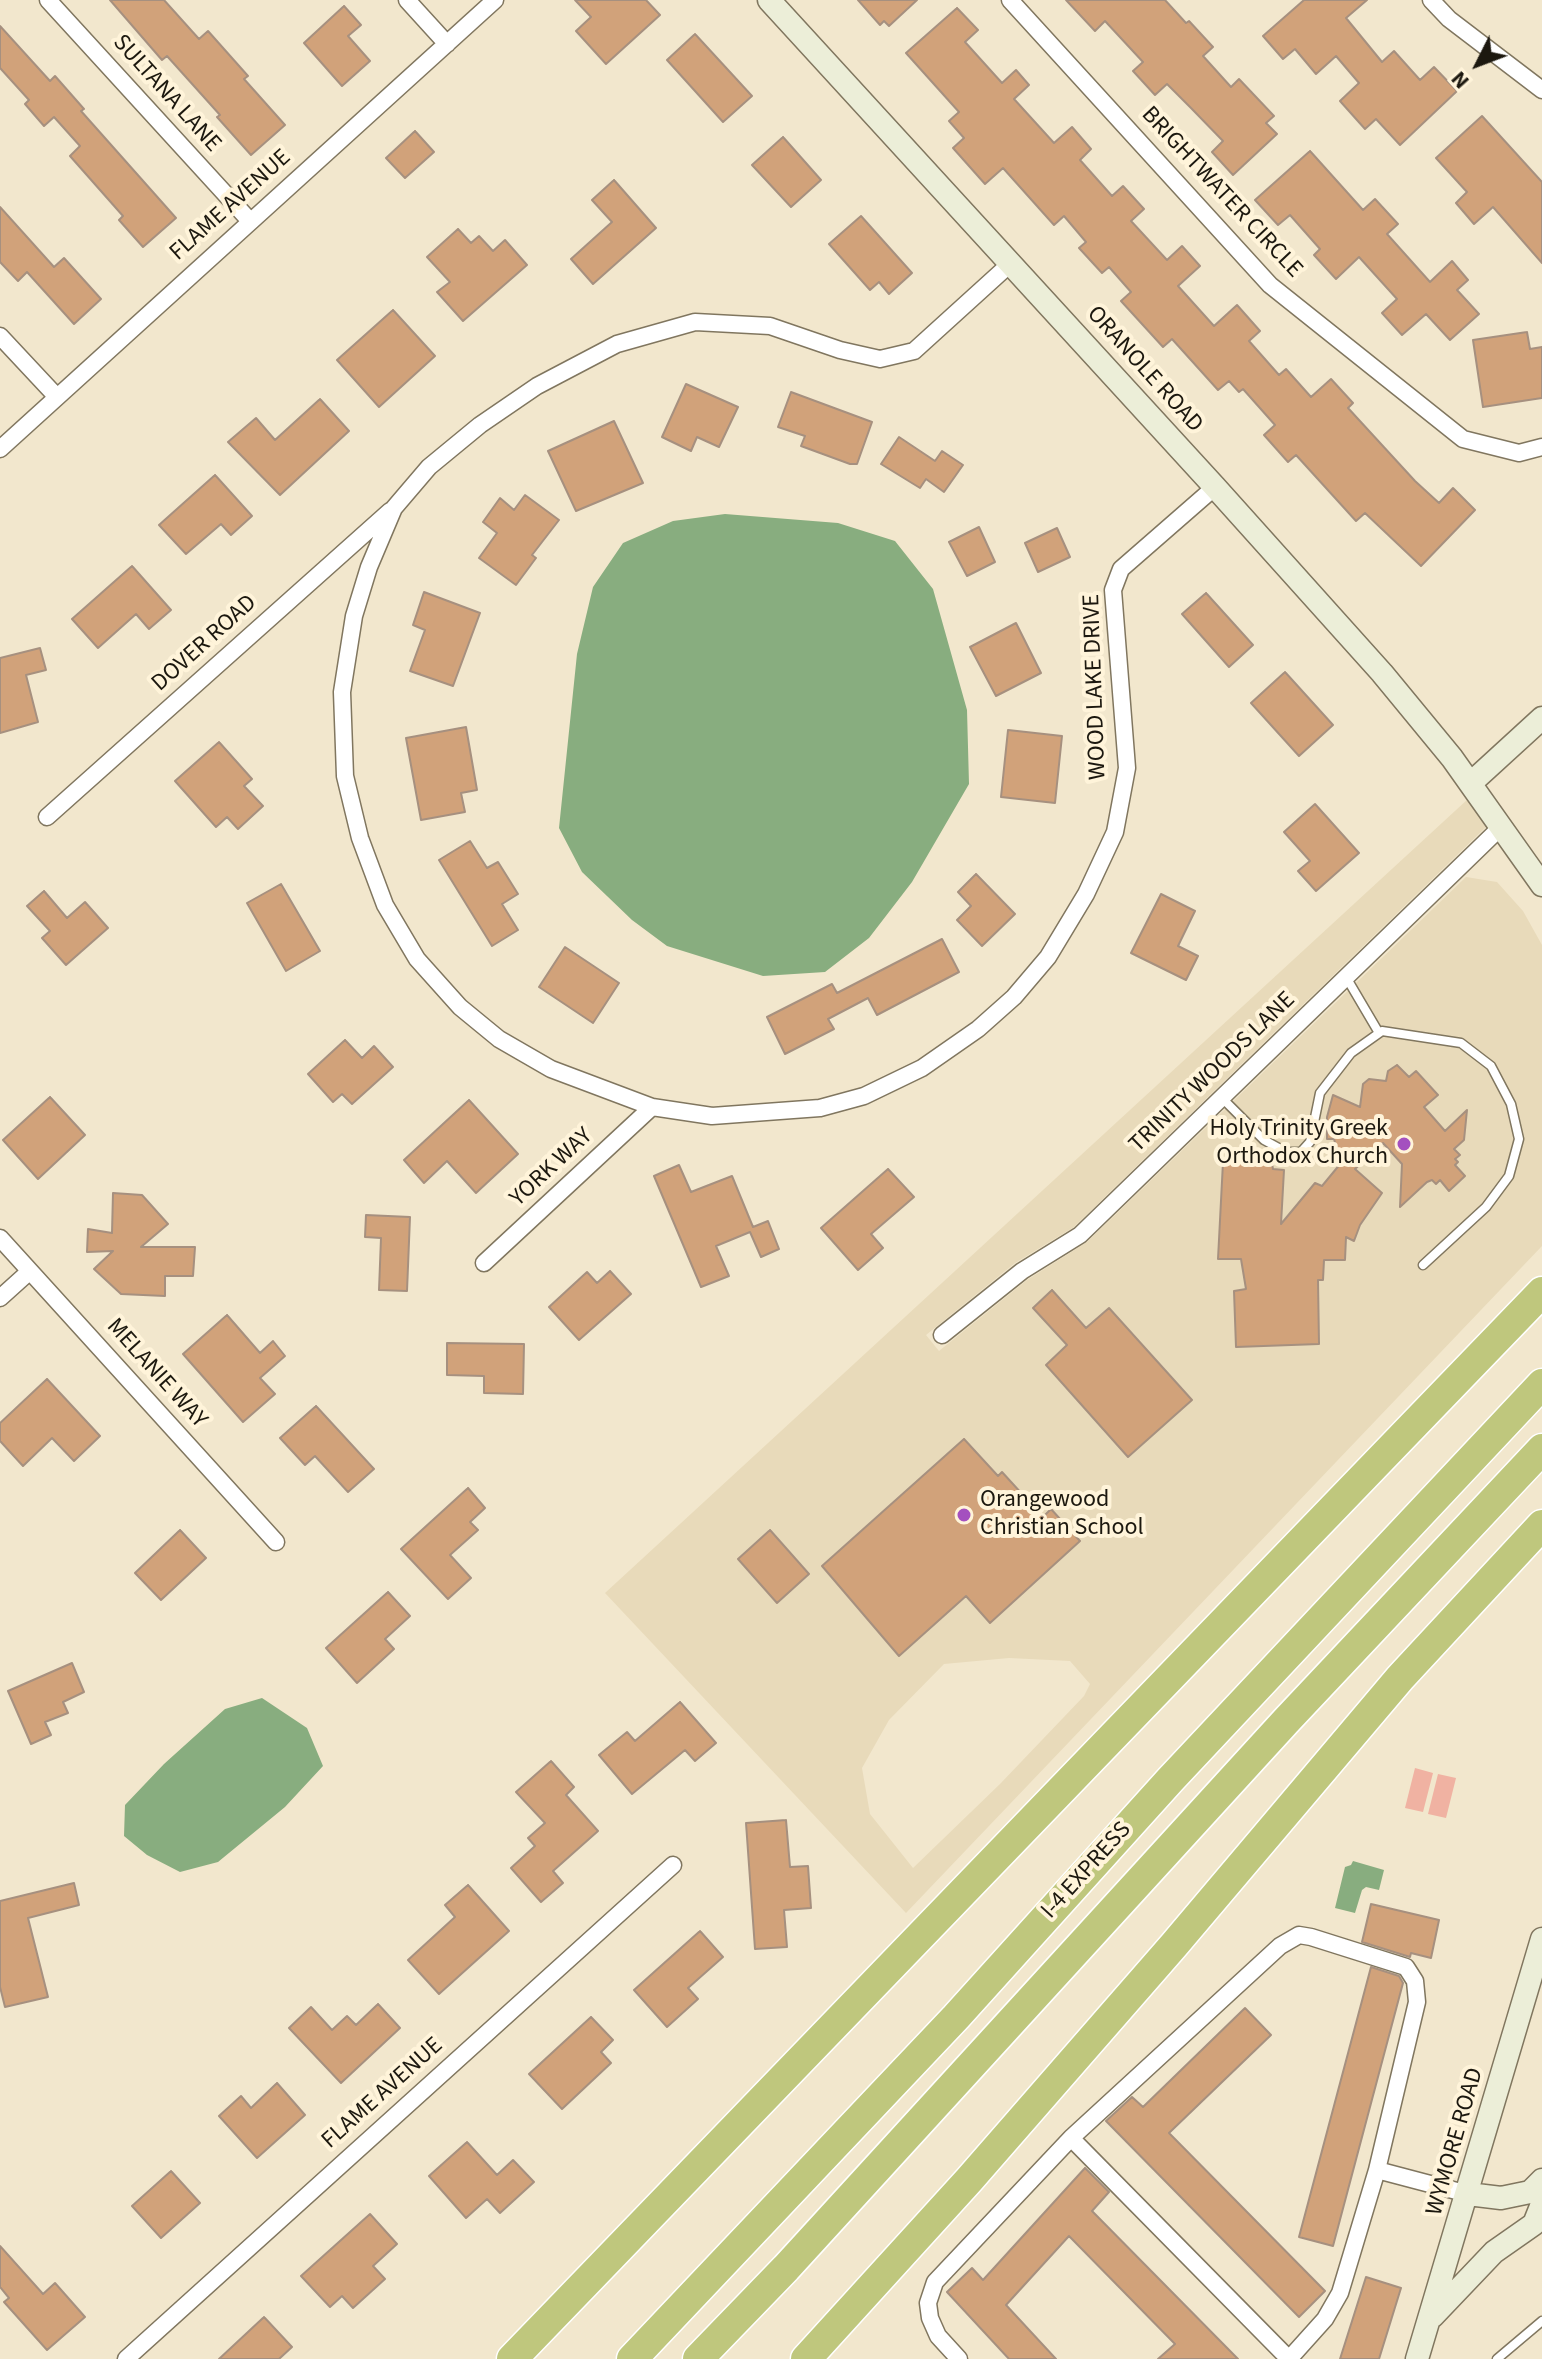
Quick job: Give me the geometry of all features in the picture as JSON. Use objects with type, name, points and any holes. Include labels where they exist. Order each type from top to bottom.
[{"type":"highway","points":[[512,2359],[1542,1292]]},
{"type":"highway","name":"I-4 EXPRESS","points":[[632,2359],[956,2017],[1160,1792],[1542,1384]]},
{"type":"highway","name":"I-4 EXPRESS","points":[[699,2358],[786,2268],[1286,1721],[1542,1449]]},
{"type":"highway","points":[[806,2359],[1051,2086],[1400,1678],[1542,1525]]},
{"type":"highway","points":[[615,2359],[714,2271]]},
{"type":"street","name":"SULTANA LANE","points":[[48,0],[250,221]]},
{"type":"street","points":[[407,0],[447,44]]},
{"type":"street","name":"FLAME AVENUE","points":[[0,449],[495,0]]},
{"type":"street","name":"ORANOLE ROAD","points":[[769,0],[1382,673],[1471,783]]},
{"type":"street","name":"BRIGHTWATER CIRCLE","points":[[1010,0],[1270,285],[1463,439],[1519,453],[1542,447]]},
{"type":"street","points":[[1431,0],[1449,19],[1542,90]]},
{"type":"street","name":"WOOD LAKE DRIVE","points":[[1011,263],[914,351],[880,359],[840,350],[770,326],[695,322],[617,344],[537,386],[480,425],[429,467],[394,508],[369,567],[354,616],[342,692],[345,776],[360,838],[385,905],[417,959],[460,1007],[499,1039],[551,1069],[652,1107],[712,1116],[820,1108],[864,1096],[922,1068],[978,1029],[1014,997],[1048,957],[1086,894],[1115,832],[1127,768],[1113,590],[1121,569],[1215,487]]},
{"type":"street","points":[[0,336],[57,397]]},
{"type":"street","name":"DOVER ROAD","points":[[47,817],[394,508]]},
{"type":"street","points":[[1542,718],[1471,783],[1542,885]]},
{"type":"street","name":"TRINITY WOODS LANE","points":[[942,1335],[1022,1271],[1080,1235],[1502,826]]},
{"type":"street","name":"YORK WAY","points":[[484,1263],[652,1107]]},
{"type":"street","name":"MELANIE WAY","points":[[0,1238],[276,1542]]},
{"type":"street","points":[[0,1298],[30,1271]]},
{"type":"street","name":"FLAME AVENUE","points":[[126,2359],[673,1865]]},
{"type":"street","points":[[959,2359],[938,2336],[930,2318],[928,2303],[935,2282],[1071,2138],[1280,1946],[1299,1935],[1311,1937],[1406,1967],[1415,1981],[1417,2002],[1377,2170],[1340,2293],[1325,2319],[1289,2359],[1071,2138]]},
{"type":"street","name":"WYMORE ROAD","points":[[1417,2359],[1542,1939]]},
{"type":"street","points":[[1377,2170],[1468,2194],[1501,2198],[1530,2192],[1542,2180]]},
{"type":"street","points":[[1429,2320],[1494,2252],[1534,2224],[1542,2204]]},
{"type":"lane","points":[[1346,977],[1379,1033]]},
{"type":"lane","points":[[1222,1098],[1264,1140],[1286,1152],[1301,1152],[1310,1142],[1320,1093],[1351,1053],[1379,1033],[1461,1043],[1491,1066],[1511,1104],[1519,1139],[1509,1176],[1486,1207],[1423,1265]]},
{"type":"lane","points":[[1497,2359],[1542,2321]]},
{"type":"shaded area","points":[[725,514],[838,523],[895,541],[933,589],[967,710],[969,784],[912,882],[869,938],[825,972],[763,976],[667,946],[632,920],[582,872],[559,828],[577,654],[593,587],[623,543],[673,521]]},
{"type":"shaded area","points":[[1468,799],[1488,825],[1074,1227],[1015,1263],[926,1335],[939,1351],[1027,1280],[1087,1242],[1466,877],[1497,882],[1523,911],[1542,945],[1542,1246],[906,1913],[605,1593]],"holes":[[[1009,1658],[1070,1661],[1090,1684],[1084,1696],[1000,1784],[913,1868],[870,1814],[862,1768],[889,1720],[944,1664]]]},
{"type":"shaded area","points":[[262,1698],[307,1728],[323,1766],[285,1807],[218,1862],[180,1872],[147,1855],[124,1836],[125,1805],[164,1764],[225,1709]]},
{"type":"shaded area","points":[[1415,1768],[1433,1773],[1423,1812],[1405,1808]]},
{"type":"shaded area","points":[[1438,1774],[1456,1778],[1446,1818],[1428,1814]]},
{"type":"shaded area","points":[[1353,1861],[1384,1870],[1379,1890],[1366,1887],[1362,1890],[1355,1913],[1335,1908],[1345,1867]]},
{"type":"building","points":[[110,0],[164,0],[199,39],[208,31],[248,76],[244,79],[285,125],[251,155],[167,56],[162,60]]},
{"type":"building","points":[[575,0],[646,0],[660,15],[606,64],[576,31],[591,17]]},
{"type":"building","points":[[858,0],[917,0],[889,26],[884,21],[880,25]]},
{"type":"building","points":[[1066,0],[1165,0],[1213,47],[1203,56],[1231,87],[1239,79],[1274,116],[1266,123],[1277,134],[1233,175],[1212,152],[1223,141],[1167,84],[1155,95],[1133,71],[1143,62],[1105,21],[1095,31]]},
{"type":"building","points":[[1304,0],[1367,0],[1346,18],[1382,62],[1394,51],[1420,80],[1434,67],[1457,91],[1400,145],[1376,119],[1365,129],[1340,101],[1359,83],[1336,56],[1316,74],[1295,49],[1283,59],[1263,36]]},
{"type":"building","points":[[344,6],[361,25],[348,36],[370,61],[342,86],[304,43]]},
{"type":"building","points":[[957,8],[978,30],[965,42],[1002,83],[1016,70],[1029,85],[1014,99],[1054,143],[1072,127],[1091,149],[1080,160],[1112,196],[1123,186],[1144,209],[1131,221],[1167,260],[1182,246],[1200,266],[1178,286],[1214,326],[1237,305],[1260,331],[1249,341],[1279,375],[1286,369],[1311,397],[1331,379],[1353,403],[1348,408],[1439,503],[1453,488],[1475,510],[1421,566],[1365,513],[1356,521],[1296,455],[1288,462],[1264,435],[1275,425],[1243,389],[1239,392],[1229,381],[1218,390],[1172,339],[1163,347],[1121,301],[1131,292],[1109,267],[1102,273],[1079,248],[1086,242],[1064,216],[1054,225],[1003,168],[985,184],[953,148],[964,138],[949,121],[959,112],[906,53]]},
{"type":"building","points":[[0,26],[50,81],[55,76],[84,109],[81,111],[176,218],[143,247],[119,220],[123,216],[70,156],[80,146],[54,117],[44,126],[25,104],[29,100],[0,68]]},
{"type":"building","points":[[695,34],[752,96],[723,122],[667,60]]},
{"type":"building","points":[[1482,116],[1542,182],[1542,263],[1493,207],[1474,224],[1456,203],[1467,192],[1436,158]]},
{"type":"building","points":[[415,131],[434,152],[405,178],[386,158]]},
{"type":"building","points":[[783,137],[821,180],[791,207],[752,165]]},
{"type":"building","points":[[1310,151],[1363,210],[1375,199],[1398,224],[1387,234],[1430,282],[1452,261],[1468,280],[1457,290],[1479,314],[1450,340],[1426,314],[1402,335],[1382,313],[1397,299],[1359,257],[1336,279],[1314,255],[1320,249],[1290,215],[1278,225],[1255,200]]},
{"type":"building","points":[[614,180],[656,228],[593,284],[571,259],[612,222],[592,200]]},
{"type":"building","points":[[0,207],[54,267],[64,258],[101,299],[74,324],[27,272],[18,281],[0,262]]},
{"type":"building","points":[[861,216],[912,273],[889,294],[879,282],[870,290],[829,244]]},
{"type":"building","points":[[458,229],[471,243],[479,236],[493,251],[505,240],[527,265],[463,321],[437,292],[450,282],[427,257]]},
{"type":"building","points":[[393,310],[435,356],[379,407],[337,360]]},
{"type":"building","points":[[1527,332],[1530,349],[1542,347],[1542,398],[1483,407],[1473,340]]},
{"type":"building","points":[[686,384],[738,407],[719,447],[697,437],[691,451],[662,437]]},
{"type":"building","points":[[791,392],[872,422],[857,464],[801,446],[805,436],[778,427]]},
{"type":"building","points":[[320,399],[349,431],[280,495],[228,442],[256,418],[275,440]]},
{"type":"building","points":[[614,421],[643,483],[576,511],[548,451]]},
{"type":"building","points":[[899,437],[935,461],[942,451],[963,465],[944,492],[926,479],[920,488],[881,464]]},
{"type":"building","points":[[215,475],[252,516],[231,535],[221,524],[186,554],[159,525]]},
{"type":"building","points":[[525,495],[559,520],[532,555],[536,558],[516,585],[479,558],[497,533],[483,522],[500,498],[514,510]]},
{"type":"building","points":[[979,527],[995,562],[967,576],[949,542]]},
{"type":"building","points":[[1057,528],[1070,557],[1038,572],[1025,543]]},
{"type":"building","points":[[132,566],[171,610],[149,629],[136,614],[98,648],[72,619]]},
{"type":"building","points":[[424,592],[480,613],[453,686],[410,671],[425,630],[413,625]]},
{"type":"building","points":[[1206,593],[1253,645],[1229,667],[1182,614]]},
{"type":"building","points":[[1016,623],[1041,673],[996,696],[970,647]]},
{"type":"building","points":[[40,648],[46,670],[26,675],[38,722],[0,733],[0,658]]},
{"type":"building","points":[[1285,672],[1333,725],[1299,756],[1251,703]]},
{"type":"building","points":[[466,727],[477,790],[461,793],[465,812],[421,820],[406,738]]},
{"type":"building","points":[[1008,730],[1062,736],[1055,803],[1001,797]]},
{"type":"building","points":[[219,742],[252,779],[244,786],[263,806],[238,829],[227,817],[216,827],[175,781]]},
{"type":"building","points":[[1315,804],[1359,853],[1316,891],[1298,871],[1310,861],[1284,832]]},
{"type":"building","points":[[470,841],[487,868],[498,862],[518,894],[502,904],[518,930],[492,946],[439,860]]},
{"type":"building","points":[[976,874],[1015,914],[982,946],[957,920],[971,906],[958,892]]},
{"type":"building","points":[[281,884],[320,951],[286,971],[247,903]]},
{"type":"building","points":[[44,891],[67,918],[85,902],[108,928],[66,965],[42,938],[50,931],[27,906]]},
{"type":"building","points":[[1161,894],[1195,911],[1178,946],[1198,956],[1186,980],[1131,953]]},
{"type":"building","points":[[942,939],[959,972],[877,1015],[868,998],[828,1019],[834,1029],[785,1054],[767,1017],[832,984],[837,993]]},
{"type":"building","points":[[565,947],[619,983],[593,1023],[539,987]]},
{"type":"building","points":[[345,1040],[362,1058],[374,1046],[393,1067],[352,1104],[342,1094],[333,1102],[308,1074]]},
{"type":"building","points":[[1397,1065],[1409,1077],[1416,1071],[1438,1095],[1424,1107],[1445,1131],[1467,1110],[1464,1140],[1454,1149],[1460,1155],[1455,1159],[1458,1162],[1455,1165],[1465,1176],[1449,1191],[1440,1180],[1436,1184],[1432,1180],[1427,1182],[1400,1207],[1402,1164],[1383,1143],[1355,1169],[1382,1193],[1360,1225],[1354,1241],[1346,1237],[1345,1260],[1324,1260],[1323,1280],[1318,1280],[1319,1344],[1236,1347],[1234,1291],[1246,1289],[1241,1259],[1218,1259],[1223,1162],[1272,1164],[1273,1169],[1284,1170],[1281,1224],[1315,1183],[1322,1186],[1341,1163],[1334,1139],[1327,1139],[1327,1117],[1333,1095],[1360,1107],[1363,1084],[1369,1079],[1386,1081],[1388,1071]]},
{"type":"building","points":[[50,1097],[85,1135],[38,1179],[3,1140]]},
{"type":"building","points":[[469,1100],[518,1154],[476,1193],[447,1161],[424,1183],[404,1160]]},
{"type":"building","points":[[679,1165],[691,1192],[732,1176],[753,1227],[768,1221],[779,1249],[761,1257],[750,1232],[716,1246],[729,1276],[701,1287],[654,1176]]},
{"type":"building","points":[[888,1169],[914,1197],[871,1234],[883,1248],[858,1270],[821,1228]]},
{"type":"building","points":[[113,1193],[142,1195],[168,1224],[141,1247],[195,1247],[193,1276],[165,1276],[165,1296],[121,1294],[94,1269],[113,1251],[87,1252],[88,1229],[112,1233]]},
{"type":"building","points":[[366,1215],[410,1217],[407,1291],[379,1290],[381,1238],[365,1237]]},
{"type":"building","points":[[610,1271],[631,1294],[579,1340],[549,1307],[587,1272],[597,1283]]},
{"type":"building","points":[[1052,1290],[1086,1328],[1109,1308],[1192,1400],[1128,1457],[1046,1365],[1067,1345],[1033,1308]]},
{"type":"building","points":[[227,1315],[260,1353],[273,1341],[285,1356],[260,1378],[275,1394],[243,1422],[183,1354]]},
{"type":"building","points":[[447,1343],[524,1344],[523,1394],[484,1393],[484,1376],[447,1375]]},
{"type":"building","points":[[47,1379],[100,1436],[74,1461],[52,1438],[23,1466],[0,1441],[0,1423]]},
{"type":"building","points":[[316,1406],[374,1469],[348,1492],[315,1456],[305,1465],[280,1438]]},
{"type":"building","points":[[964,1439],[998,1476],[1002,1472],[1043,1517],[1051,1509],[1080,1541],[990,1623],[966,1596],[899,1656],[822,1566]]},
{"type":"building","points":[[468,1488],[485,1508],[470,1522],[478,1530],[450,1555],[471,1578],[448,1599],[401,1549]]},
{"type":"building","points":[[180,1530],[206,1558],[161,1600],[135,1573]]},
{"type":"building","points":[[770,1530],[809,1574],[777,1603],[738,1559]]},
{"type":"building","points":[[388,1592],[410,1616],[385,1639],[394,1649],[357,1683],[326,1648]]},
{"type":"building","points":[[72,1663],[84,1692],[63,1702],[68,1713],[45,1722],[51,1735],[31,1744],[8,1691]]},
{"type":"building","points":[[680,1702],[716,1743],[695,1761],[685,1750],[632,1794],[599,1755],[627,1732],[635,1741]]},
{"type":"building","points":[[551,1761],[574,1787],[566,1795],[598,1831],[553,1871],[563,1883],[541,1902],[511,1868],[535,1846],[528,1838],[545,1823],[516,1792]]},
{"type":"building","points":[[786,1820],[790,1867],[808,1866],[811,1908],[784,1910],[787,1947],[755,1949],[746,1823]]},
{"type":"building","points":[[74,1883],[79,1905],[28,1918],[48,1997],[5,2007],[0,1987],[0,1901]]},
{"type":"building","points":[[468,1885],[509,1931],[439,1994],[408,1960],[455,1917],[445,1905]]},
{"type":"building","points":[[1371,1904],[1439,1920],[1431,1958],[1411,1953],[1410,1957],[1362,1942]]},
{"type":"building","points":[[700,1931],[723,1957],[688,1988],[698,1999],[667,2027],[634,1990]]},
{"type":"building","points":[[1371,1967],[1399,1976],[1403,1983],[1333,2246],[1299,2237]]},
{"type":"building","points":[[378,2004],[400,2028],[341,2083],[289,2028],[311,2007],[332,2030],[347,2016],[356,2025]]},
{"type":"building","points":[[1245,2008],[1271,2035],[1169,2133],[1325,2291],[1299,2317],[1106,2121],[1132,2097],[1143,2107]]},
{"type":"building","points":[[591,2017],[613,2040],[601,2052],[611,2063],[562,2109],[529,2074]]},
{"type":"building","points":[[277,2083],[305,2115],[257,2158],[219,2116],[241,2096],[251,2108]]},
{"type":"building","points":[[467,2142],[497,2175],[513,2160],[534,2182],[500,2213],[487,2199],[466,2218],[429,2176]]},
{"type":"building","points":[[1085,2168],[1109,2192],[1092,2211],[1238,2359],[1158,2359],[1175,2344],[1069,2236],[1006,2305],[1056,2359],[1009,2359],[947,2292],[972,2268],[983,2280]]},
{"type":"building","points":[[171,2171],[200,2203],[161,2238],[132,2206]]},
{"type":"building","points":[[370,2214],[397,2244],[373,2266],[385,2279],[353,2308],[342,2296],[330,2307],[301,2276]]},
{"type":"building","points":[[0,2246],[43,2294],[55,2283],[85,2317],[47,2350],[4,2302],[9,2298],[0,2287]]},
{"type":"building","points":[[1366,2277],[1401,2288],[1379,2359],[1340,2359]]},
{"type":"building","points":[[264,2317],[292,2347],[279,2359],[219,2359]]},
{"type":"place","name":"Holy Trinity Greek Orthodox Church","points":[[1404,1144]]},
{"type":"place","name":"Orangewood Christian School","points":[[964,1515]]}]
